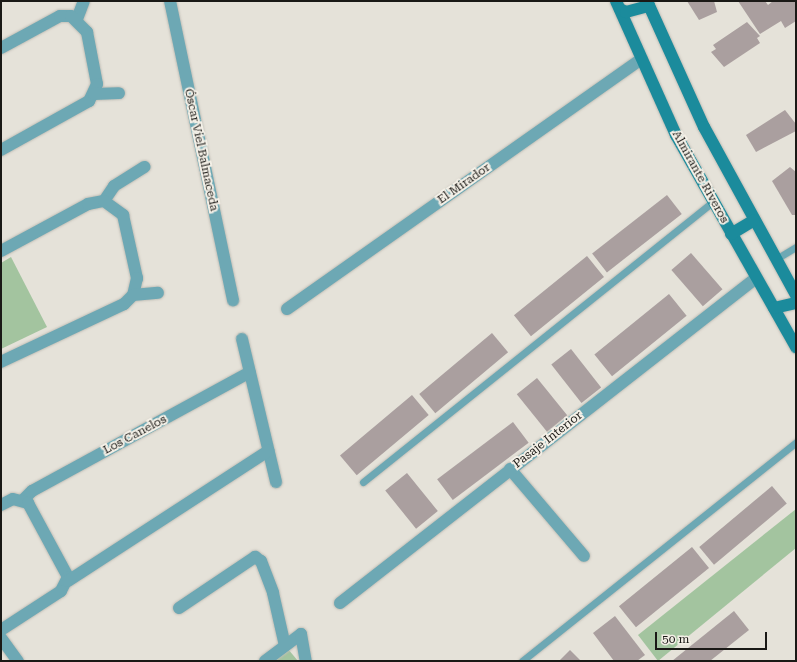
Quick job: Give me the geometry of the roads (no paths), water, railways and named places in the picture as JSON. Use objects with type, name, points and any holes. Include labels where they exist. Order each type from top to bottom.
[{"type":"main road","points":[[618,5],[626,12],[648,4],[690,100],[796,295]]},
{"type":"main road","name":"Almirante Riveros","points":[[618,5],[641,59],[712,202],[796,347]]},
{"type":"main road","points":[[730,234],[754,220]]},
{"type":"main road","points":[[774,308],[796,303]]},
{"type":"street","points":[[77,19],[84,1]]},
{"type":"street","name":"Óscar Viel Balmaceda","points":[[170,1],[233,300]]},
{"type":"street","points":[[1,48],[60,16],[77,19],[87,32],[96,80],[94,94],[85,104],[1,150]]},
{"type":"street","name":"El Mirador","points":[[287,309],[641,59]]},
{"type":"street","points":[[94,94],[119,93]]},
{"type":"street","points":[[104,201],[114,186],[145,167]]},
{"type":"street","points":[[1,251],[88,204],[104,201],[118,208],[124,220],[137,278],[133,295],[124,304],[1,362]]},
{"type":"street","name":"Pasaje Interior","points":[[340,603],[756,278]]},
{"type":"street","points":[[133,295],[158,293]]},
{"type":"street","points":[[242,339],[276,482]]},
{"type":"street","name":"Los Canelos","points":[[23,500],[32,490],[250,372]]},
{"type":"street","points":[[1,630],[61,591],[68,581],[268,451]]},
{"type":"street","points":[[510,469],[584,556]]},
{"type":"street","points":[[1,505],[13,499],[23,500],[32,508],[67,572],[68,581]]},
{"type":"street","points":[[179,608],[255,557],[261,562],[274,593],[285,646]]},
{"type":"street","points":[[265,661],[301,634],[306,661]]},
{"type":"street","points":[[1,638],[18,661]]},
{"type":"lane","points":[[363,482],[712,202]]},
{"type":"lane","points":[[776,259],[796,247]]},
{"type":"lane","points":[[522,661],[796,442]]}]
